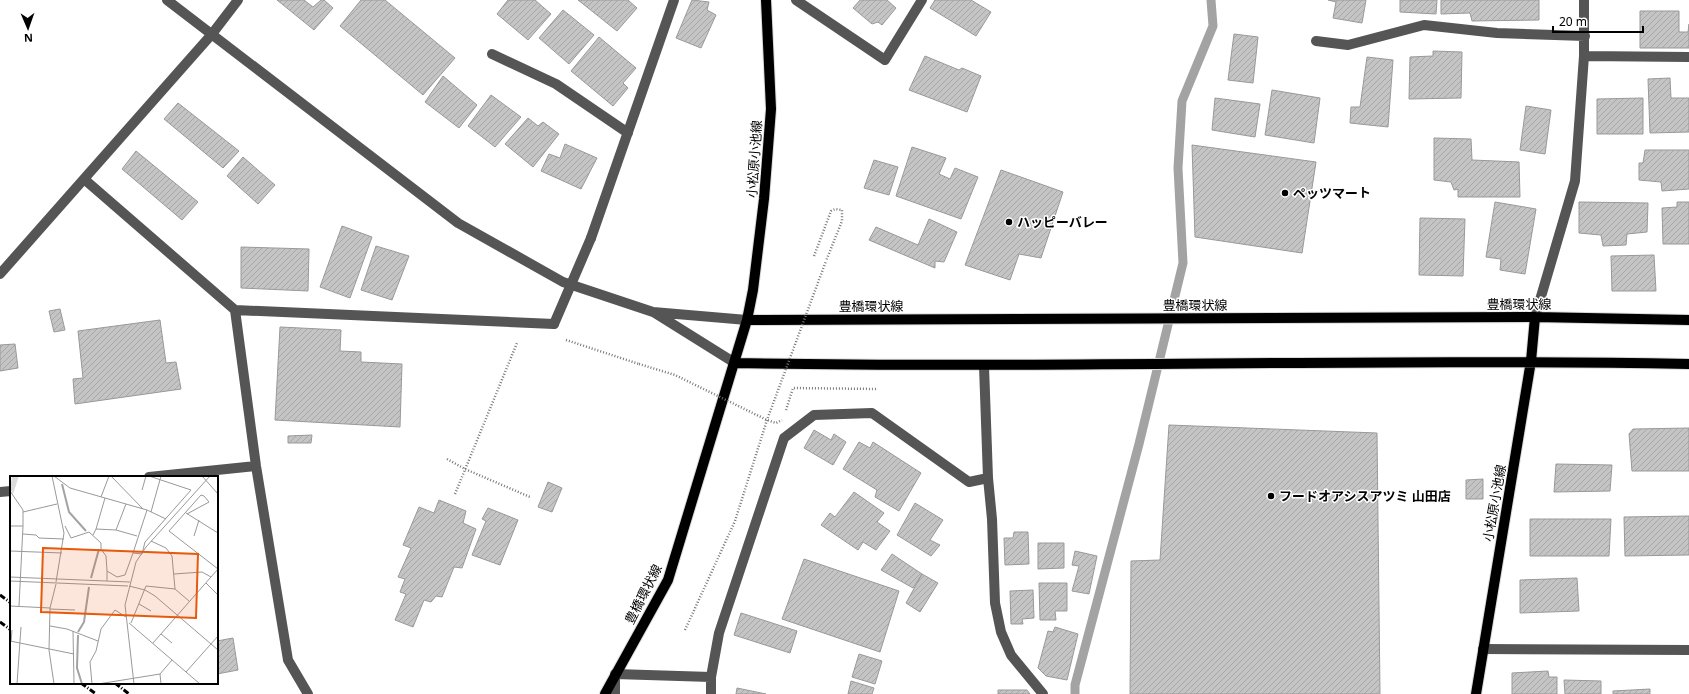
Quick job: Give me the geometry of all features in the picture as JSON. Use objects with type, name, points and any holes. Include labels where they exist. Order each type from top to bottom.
[{"type":"main road","name":"小松原小池線","points":[[747,320],[753,290],[764,199],[771,109],[766,0]]},
{"type":"main road","name":"小松原小池線","points":[[1476,694],[1531,361],[1535,317]]},
{"type":"main road","name":"豊橋環状線","points":[[605,694],[668,580],[747,320],[1535,317],[1689,320]]},
{"type":"main road","points":[[735,363],[984,366],[1531,361],[1689,364]]},
{"type":"street","points":[[167,0],[458,223],[562,282],[653,312],[747,320]]},
{"type":"street","points":[[0,274],[212,34],[238,0]]},
{"type":"street","points":[[84,179],[235,310],[554,324],[591,238],[674,0]]},
{"type":"street","points":[[796,0],[885,60],[922,0]]},
{"type":"street","points":[[1535,317],[1575,181],[1585,36],[1584,0]]},
{"type":"street","points":[[1316,41],[1348,45],[1424,25],[1497,33],[1585,36]]},
{"type":"street","points":[[492,54],[556,84],[628,133]]},
{"type":"street","points":[[1584,56],[1689,57]]},
{"type":"street","points":[[235,310],[256,466],[288,660],[308,694]]},
{"type":"street","points":[[653,312],[735,363]]},
{"type":"street","points":[[984,366],[995,603],[1001,632],[1011,655],[1043,694]]},
{"type":"street","points":[[711,694],[712,677],[719,633],[784,438],[814,415],[872,413],[969,482],[988,478]]},
{"type":"street","points":[[159,476],[256,466]]},
{"type":"street","points":[[0,492],[10,491]]},
{"type":"street","points":[[1483,649],[1689,650]]},
{"type":"street","points":[[615,694],[616,674],[712,677]]},
{"type":"path","points":[[685,630],[735,521],[767,420],[842,221],[842,210],[835,208],[831,211],[814,256]]},
{"type":"path","points":[[455,494],[526,322]]},
{"type":"path","points":[[554,324],[563,340],[675,375],[767,420],[776,423],[782,420]]},
{"type":"path","points":[[447,459],[465,469],[530,497]]},
{"type":"building","points":[[277,0],[304,0],[313,7],[321,0],[324,0],[333,8],[314,30]]},
{"type":"building","points":[[361,0],[385,0],[455,58],[423,95],[340,26]]},
{"type":"building","points":[[508,0],[535,0],[551,14],[528,40],[497,14]]},
{"type":"building","points":[[578,0],[628,0],[637,8],[617,31]]},
{"type":"building","points":[[692,0],[709,2],[707,10],[716,15],[701,48],[676,38]]},
{"type":"building","points":[[860,0],[887,0],[896,8],[882,25],[878,22],[872,24],[853,8]]},
{"type":"building","points":[[935,0],[971,0],[991,12],[976,36],[930,8]]},
{"type":"building","points":[[1328,0],[1366,0],[1362,23],[1333,18],[1336,2]]},
{"type":"building","points":[[1400,0],[1437,0],[1436,14],[1400,12]]},
{"type":"building","points":[[1441,0],[1539,0],[1539,20],[1472,21],[1470,13],[1441,14]]},
{"type":"building","points":[[563,10],[594,35],[569,64],[539,38]]},
{"type":"building","points":[[1640,11],[1679,11],[1679,32],[1688,32],[1689,24],[1689,48],[1640,48]]},
{"type":"building","points":[[1234,34],[1258,37],[1253,83],[1228,80]]},
{"type":"building","points":[[599,37],[636,68],[623,83],[628,88],[613,106],[571,71]]},
{"type":"building","points":[[1433,51],[1462,52],[1461,98],[1409,99],[1410,57],[1433,56]]},
{"type":"building","points":[[925,56],[959,70],[962,68],[981,76],[967,112],[909,90]]},
{"type":"building","points":[[1367,57],[1393,60],[1388,127],[1350,123],[1351,107],[1360,107]]},
{"type":"building","points":[[443,76],[477,105],[459,128],[425,102]]},
{"type":"building","points":[[1670,78],[1671,98],[1689,98],[1689,132],[1650,133],[1648,79]]},
{"type":"building","points":[[1272,90],[1320,98],[1314,143],[1265,135]]},
{"type":"building","points":[[491,95],[521,117],[495,147],[468,126]]},
{"type":"building","points":[[1215,98],[1260,104],[1255,137],[1212,130]]},
{"type":"building","points":[[1643,98],[1643,134],[1597,134],[1597,99]]},
{"type":"building","points":[[178,103],[239,151],[223,168],[164,119]]},
{"type":"building","points":[[1526,106],[1551,110],[1545,154],[1520,150]]},
{"type":"building","points":[[528,118],[538,126],[543,122],[559,134],[533,167],[505,144]]},
{"type":"building","points":[[1434,138],[1471,139],[1472,160],[1519,162],[1520,197],[1458,197],[1458,189],[1454,190],[1451,182],[1434,180]]},
{"type":"building","points":[[565,144],[597,158],[581,189],[541,171],[549,154],[560,158]]},
{"type":"building","points":[[1192,145],[1316,162],[1302,253],[1195,237]]},
{"type":"building","points":[[912,147],[946,158],[939,174],[950,179],[955,168],[978,177],[961,219],[896,196]]},
{"type":"building","points":[[1645,150],[1689,150],[1689,189],[1662,191],[1661,182],[1639,180],[1639,163],[1643,163]]},
{"type":"building","points":[[136,151],[198,202],[182,220],[122,169]]},
{"type":"building","points":[[243,157],[275,185],[258,204],[227,176]]},
{"type":"building","points":[[874,160],[898,167],[889,195],[864,188]]},
{"type":"building","points":[[1001,170],[1063,192],[1041,258],[1019,254],[1010,280],[965,265]]},
{"type":"building","points":[[1495,202],[1536,209],[1525,274],[1500,270],[1501,259],[1486,257]]},
{"type":"building","points":[[1579,202],[1648,203],[1647,232],[1627,234],[1626,245],[1603,246],[1601,235],[1579,233]]},
{"type":"building","points":[[1677,202],[1689,202],[1689,244],[1663,244],[1662,208],[1677,207]]},
{"type":"building","points":[[1420,218],[1465,219],[1463,276],[1419,275]]},
{"type":"building","points":[[929,219],[957,232],[944,262],[935,261],[935,268],[869,240],[876,227],[918,245]]},
{"type":"building","points":[[342,226],[372,237],[350,298],[320,287]]},
{"type":"building","points":[[376,246],[409,256],[392,300],[361,290]]},
{"type":"building","points":[[241,247],[309,249],[308,291],[241,288]]},
{"type":"building","points":[[1654,255],[1656,291],[1612,291],[1611,256]]},
{"type":"building","points":[[60,309],[65,330],[54,332],[49,311]]},
{"type":"building","points":[[160,320],[166,363],[176,362],[181,389],[75,404],[73,379],[83,378],[78,331]]},
{"type":"building","points":[[280,327],[341,330],[340,351],[361,352],[361,362],[402,364],[400,427],[275,420]]},
{"type":"building","points":[[15,344],[18,368],[0,371],[0,345]]},
{"type":"building","name":"フードオアシスアツミ 山田店","points":[[1169,425],[1377,433],[1380,694],[1130,694],[1131,561],[1160,560]]},
{"type":"building","points":[[1689,428],[1689,471],[1632,471],[1629,434],[1633,429]]},
{"type":"building","points":[[814,430],[831,440],[834,434],[846,442],[833,465],[804,448]]},
{"type":"building","points":[[312,435],[311,443],[288,443],[288,436]]},
{"type":"building","points":[[859,442],[870,448],[873,442],[921,473],[899,511],[875,497],[877,490],[843,469]]},
{"type":"building","points":[[1556,464],[1612,465],[1610,491],[1554,492]]},
{"type":"building","points":[[1483,479],[1483,499],[1466,499],[1466,480]]},
{"type":"building","points":[[548,482],[562,488],[552,512],[538,507]]},
{"type":"building","points":[[854,492],[884,513],[877,522],[890,531],[876,550],[863,542],[858,550],[821,525],[830,513],[835,517]]},
{"type":"building","points":[[439,500],[466,511],[463,523],[476,529],[462,568],[454,567],[442,597],[436,596],[431,602],[424,600],[413,627],[395,620],[406,594],[400,592],[405,579],[398,577],[411,548],[403,545],[419,507],[434,513]]},
{"type":"building","points":[[915,503],[943,520],[930,540],[940,545],[931,556],[897,535]]},
{"type":"building","points":[[488,508],[518,520],[500,565],[472,555],[486,521],[482,519]]},
{"type":"building","points":[[1689,516],[1689,555],[1625,556],[1624,517]]},
{"type":"building","points":[[1530,519],[1611,519],[1609,556],[1530,556]]},
{"type":"building","points":[[1014,532],[1028,532],[1029,564],[1005,565],[1004,538],[1013,538]]},
{"type":"building","points":[[1038,543],[1064,543],[1064,568],[1038,569]]},
{"type":"building","points":[[1075,551],[1097,556],[1089,594],[1072,591],[1079,566],[1072,565]]},
{"type":"building","points":[[892,554],[922,574],[913,588],[881,570]]},
{"type":"building","points":[[804,559],[899,591],[880,652],[782,619]]},
{"type":"building","points":[[922,574],[938,583],[920,612],[906,603]]},
{"type":"building","points":[[1577,578],[1579,611],[1520,613],[1520,580]]},
{"type":"building","points":[[1039,583],[1067,583],[1067,611],[1055,611],[1056,620],[1040,620]]},
{"type":"building","points":[[1033,590],[1034,618],[1022,619],[1023,624],[1011,624],[1010,591]]},
{"type":"building","points":[[741,613],[797,631],[790,653],[734,635]]},
{"type":"building","points":[[1055,627],[1078,634],[1067,680],[1046,676],[1038,668],[1048,631],[1053,632]]},
{"type":"building","points":[[233,638],[238,670],[218,674],[218,641]]},
{"type":"building","points":[[859,654],[882,661],[875,684],[852,677]]},
{"type":"building","points":[[1548,671],[1549,677],[1557,677],[1557,694],[1512,694],[1512,673]]},
{"type":"building","points":[[1564,680],[1601,681],[1601,694],[1565,694]]},
{"type":"building","points":[[851,681],[874,688],[872,694],[848,694]]},
{"type":"building","points":[[737,688],[766,694],[736,694]]},
{"type":"building","points":[[1650,689],[1650,694],[1613,694],[1613,691]]},
{"type":"building","points":[[998,690],[1027,690],[1030,694],[998,694]]},
{"type":"waterway","points":[[1075,694],[1075,685],[1139,444],[1183,263],[1178,168],[1182,101],[1213,26],[1211,0]]},
{"type":"railway","points":[[0,595],[10,602]]},
{"type":"railway","points":[[0,622],[10,629]]},
{"type":"railway","points":[[82,684],[96,694]]},
{"type":"railway","points":[[116,684],[129,694]]},
{"type":"place","name":"ペッツマート","points":[[1285,193]]},
{"type":"place","name":"ハッピーバレー","points":[[1009,222]]},
{"type":"place","name":"フードオアシスアツミ 山田店","points":[[1271,496]]}]
